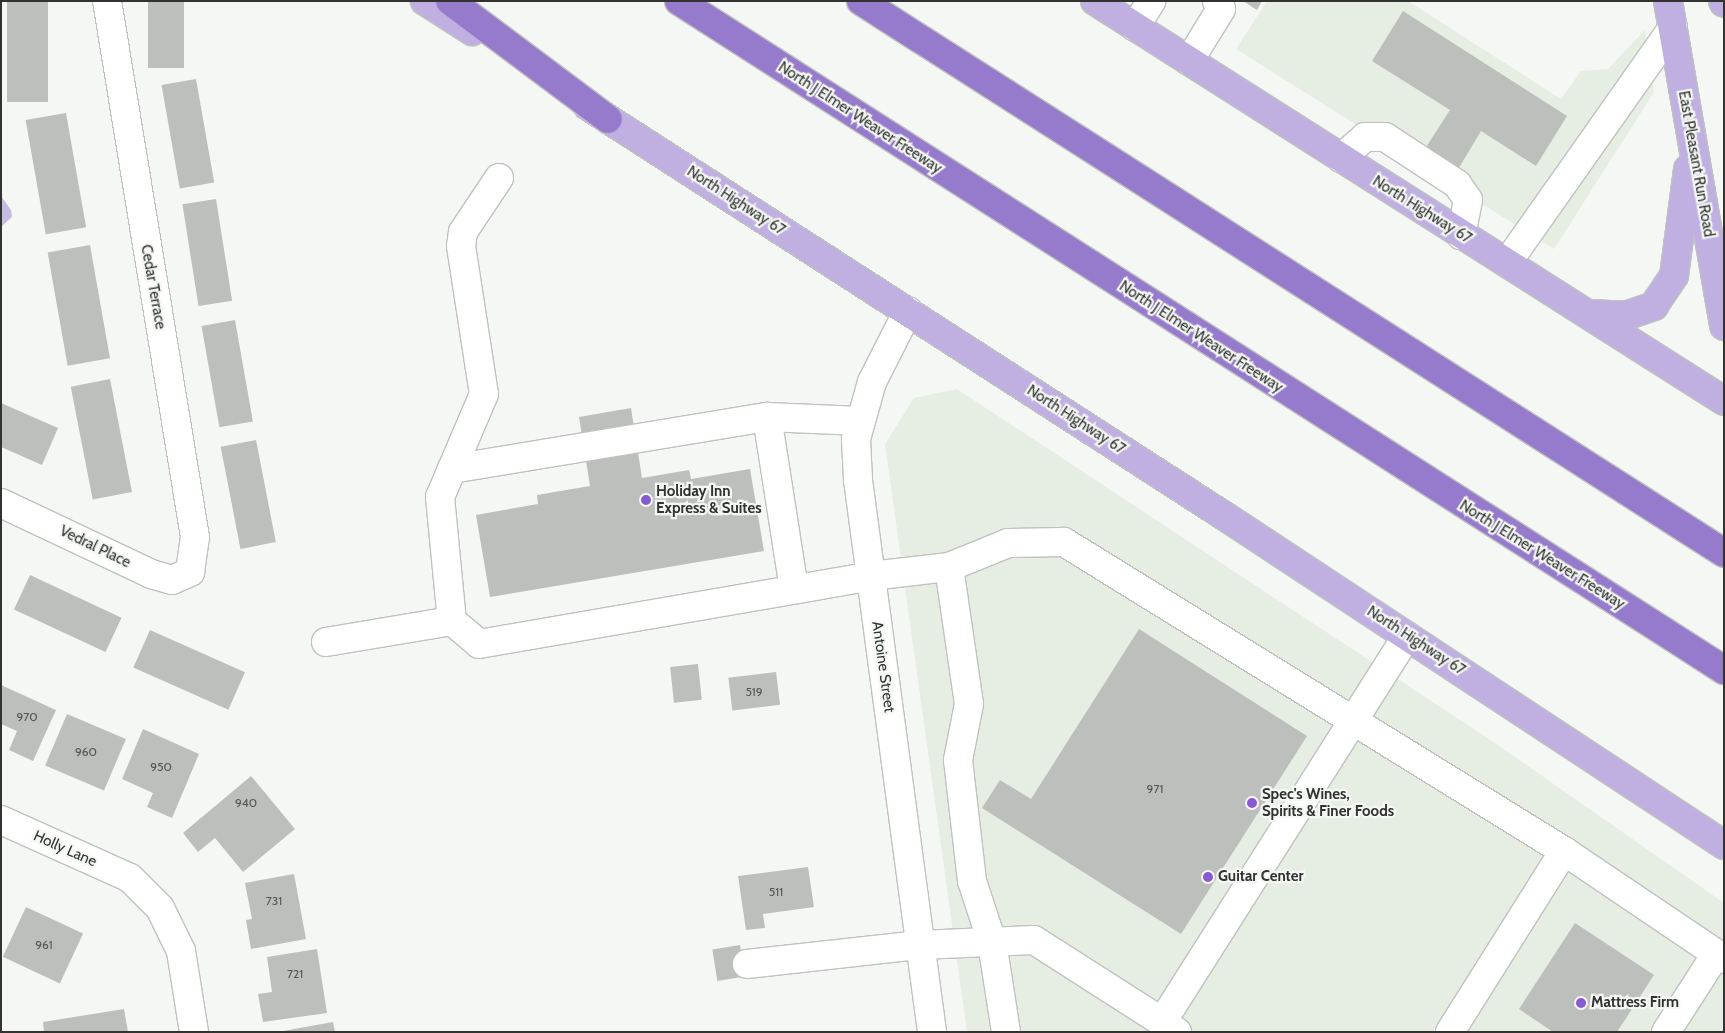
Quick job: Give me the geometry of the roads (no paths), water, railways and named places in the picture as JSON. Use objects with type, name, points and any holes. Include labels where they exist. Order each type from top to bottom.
[{"type":"highway","points":[[450,1],[608,119]]},
{"type":"highway","name":"North J Elmer Weaver Freeway","points":[[679,1],[1724,670]]},
{"type":"highway","points":[[861,1],[1724,553]]},
{"type":"main road","name":"North Highway 67","points":[[425,1],[908,311],[1408,636],[1724,845]]},
{"type":"main road","name":"North Highway 67","points":[[1095,1],[1724,401]]},
{"type":"main road","name":"East Pleasant Run Road","points":[[1668,1],[1724,326]]},
{"type":"main road","points":[[1588,314],[1624,316],[1654,306],[1674,276],[1692,138]]},
{"type":"street","name":"Cedar Terrace","points":[[107,1],[195,537],[190,572]]},
{"type":"street","points":[[1134,27],[1151,1]]},
{"type":"street","points":[[1189,61],[1221,10],[1217,1]]},
{"type":"street","points":[[1506,263],[1673,28]]},
{"type":"street","points":[[1341,158],[1365,137],[1385,137],[1457,184],[1468,200],[1462,235]]},
{"type":"street","points":[[499,178],[463,232],[461,246],[484,394],[440,497],[452,622],[478,644],[871,576],[949,567],[1008,543],[1064,542],[1564,851],[1720,957],[1666,1032]]},
{"type":"street","name":"Antoine Street","points":[[908,311],[872,382],[856,439],[858,480],[932,1032]]},
{"type":"street","points":[[452,469],[766,417],[861,421]]},
{"type":"street","points":[[766,417],[794,589]]},
{"type":"street","name":"Vedral Place","points":[[1,503],[152,574],[172,580],[190,572]]},
{"type":"street","points":[[949,567],[970,704],[958,760],[972,881],[992,942],[1006,1032]]},
{"type":"street","points":[[326,642],[452,622]]},
{"type":"street","points":[[747,964],[920,945],[1034,940],[1170,1027],[1354,720],[1408,636]]},
{"type":"street","name":"Holly Lane","points":[[1,820],[130,878],[160,908],[181,951],[194,1032]]},
{"type":"street","points":[[1450,1032],[1564,851]]},
{"type":"place","name":"Holiday Inn Express & Suites","points":[[646,500]]},
{"type":"place","name":"Spec's Wines, Spirits & Finer Foods","points":[[1252,803]]},
{"type":"place","name":"Guitar Center","points":[[1208,877]]},
{"type":"place","name":"Mattress Firm","points":[[1581,1003]]}]
